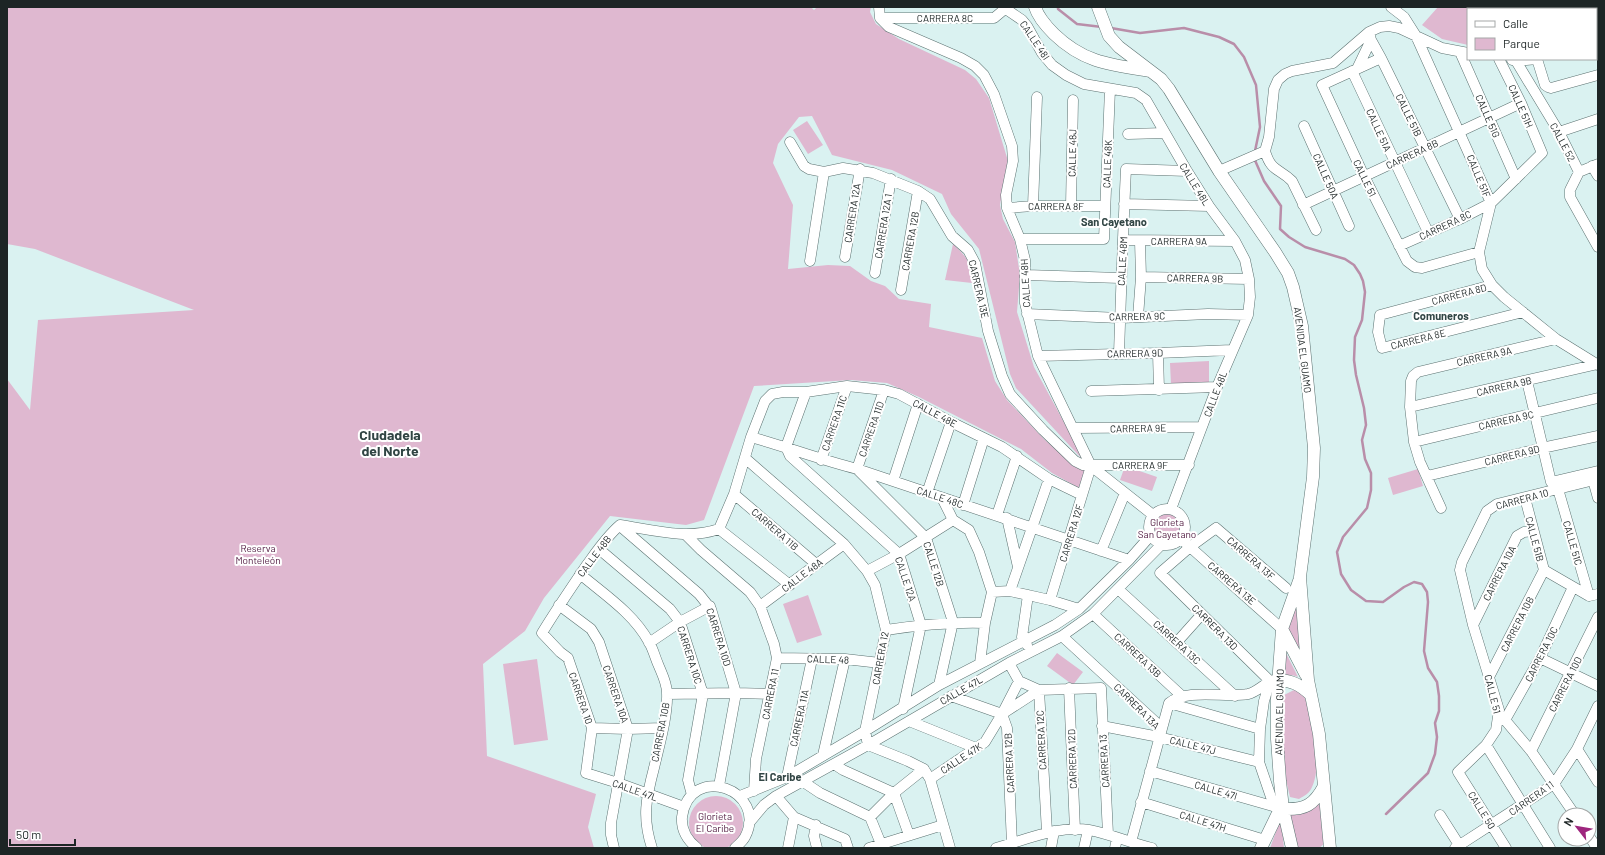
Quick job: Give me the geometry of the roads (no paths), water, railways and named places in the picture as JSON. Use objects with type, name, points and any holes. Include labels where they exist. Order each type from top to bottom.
[{"type":"main road","name":"AVENIDA EL GUAMO","points":[[1098,7],[1109,36],[1120,47],[1161,79],[1169,89],[1219,171],[1288,272],[1295,293],[1302,326],[1314,448],[1313,477],[1300,577],[1282,629],[1274,680],[1283,809],[1292,848]]},
{"type":"main road","points":[[1034,8],[1049,29],[1066,45],[1086,57],[1107,65],[1151,72]]},
{"type":"main road","points":[[1107,65],[1117,58],[1120,47]]},
{"type":"main road","name":"AVENIDA EL GUAMO","points":[[1300,577],[1308,680],[1319,734],[1330,848]]},
{"type":"main road","points":[[1282,629],[1308,680]]},
{"type":"main road","points":[[1274,680],[1290,681],[1300,685],[1310,694]]},
{"type":"main road","points":[[1263,844],[1277,815],[1283,809],[1296,809],[1308,805],[1318,797],[1324,786]]},
{"type":"street","points":[[879,7],[880,18]]},
{"type":"street","name":"CALLE 51F","points":[[1391,7],[1404,17],[1416,36],[1491,203],[1479,252],[1482,269],[1492,285],[1504,297],[1556,339],[1598,364]]},
{"type":"street","name":"CARRERA 8C","points":[[880,18],[994,18],[1005,8]]},
{"type":"street","name":"CALLE 48I","points":[[1005,8],[1022,20],[1027,26],[1042,53],[1052,65],[1066,75],[1084,84],[1110,89]]},
{"type":"street","name":"CALLE 48H","points":[[880,18],[889,27],[961,58],[975,66],[984,75],[994,94],[1012,146],[1013,161],[1006,195],[1007,208],[1020,238],[1025,260],[1025,303],[1038,356],[1091,466],[1153,515]]},
{"type":"street","points":[[1219,171],[1261,153],[1269,137],[1274,89],[1278,80],[1285,74],[1292,71],[1333,62],[1370,36],[1380,27],[1389,26],[1399,28],[1442,48],[1464,53]]},
{"type":"street","points":[[1354,70],[1370,36]]},
{"type":"street","name":"CALLE 51B","points":[[1370,36],[1460,219]]},
{"type":"street","name":"CALLE 51G","points":[[1464,53],[1489,117],[1516,179]]},
{"type":"street","points":[[1354,70],[1382,58]]},
{"type":"street","name":"CALLE 51H","points":[[1500,60],[1521,103],[1542,153]]},
{"type":"street","name":"CALLE 52","points":[[1513,60],[1558,132],[1579,172],[1570,190],[1570,197],[1598,247]]},
{"type":"street","points":[[1537,60],[1545,84],[1551,88],[1598,75]]},
{"type":"street","name":"CALLE 51","points":[[1354,70],[1322,85],[1364,176],[1407,261],[1415,267],[1422,268],[1479,252]]},
{"type":"street","name":"CALLE 51A","points":[[1354,70],[1394,162],[1428,232]]},
{"type":"street","name":"CALLE 48L","points":[[1110,89],[1136,93],[1146,100],[1209,206],[1235,241],[1245,260],[1249,278],[1250,297],[1248,315],[1217,387],[1189,465],[1171,509]]},
{"type":"street","name":"CALLE 48K","points":[[1020,238],[1104,239],[1110,89]]},
{"type":"street","points":[[1034,206],[1037,97]]},
{"type":"street","name":"CALLE 48J","points":[[1071,206],[1073,100]]},
{"type":"street","name":"CARRERA 8B","points":[[1303,205],[1424,147],[1460,132],[1521,103]]},
{"type":"street","points":[[1558,132],[1598,119]]},
{"type":"street","name":"CALLE 50A","points":[[1304,126],[1349,226]]},
{"type":"street","points":[[1128,134],[1165,133]]},
{"type":"street","name":"CARRERA 13E","points":[[790,142],[804,166],[809,169],[824,172],[843,168],[860,169],[891,179],[918,191],[930,199],[952,236],[968,250],[976,263],[988,331],[1002,376],[1010,394],[1043,430],[1075,461],[1083,466],[1091,466]]},
{"type":"street","points":[[1261,153],[1272,166],[1292,181],[1316,230]]},
{"type":"street","name":"CARRERA 8C","points":[[1399,246],[1460,219],[1491,203],[1542,153]]},
{"type":"street","points":[[1579,172],[1595,165],[1598,176]]},
{"type":"street","name":"CARRERA 12A","points":[[845,257],[860,169]]},
{"type":"street","name":"CALLE 48M","points":[[1119,354],[1120,278],[1124,240],[1126,169],[1187,171]]},
{"type":"street","points":[[810,261],[824,172]]},
{"type":"street","name":"CARRERA 12A 1","points":[[875,273],[891,179]]},
{"type":"street","name":"CARRERA 12B","points":[[901,290],[918,191]]},
{"type":"street","points":[[1124,204],[1209,206]]},
{"type":"street","name":"CARRERA 8F","points":[[1007,208],[1034,206],[1105,206]]},
{"type":"street","name":"CARRERA 9A","points":[[1124,240],[1235,241]]},
{"type":"street","points":[[1138,317],[1141,277],[1140,241]]},
{"type":"street","points":[[1026,275],[1120,278]]},
{"type":"street","name":"CARRERA 9B","points":[[1141,277],[1249,278]]},
{"type":"street","name":"CARRERA 8D","points":[[1382,348],[1378,332],[1380,315],[1492,285]]},
{"type":"street","name":"CARRERA 8E","points":[[1382,348],[1523,312]]},
{"type":"street","name":"CARRERA 9C","points":[[1027,314],[1120,318],[1208,314],[1248,315]]},
{"type":"street","name":"CARRERA 9A","points":[[1410,407],[1411,381],[1413,376],[1418,372],[1556,339]]},
{"type":"street","name":"CARRERA 9D","points":[[1038,356],[1232,350]]},
{"type":"street","points":[[1158,353],[1159,390]]},
{"type":"street","name":"CARRERA 9B","points":[[1410,407],[1598,364]]},
{"type":"street","points":[[1527,381],[1542,448],[1554,485],[1598,471]]},
{"type":"street","name":"CALLE 48E","points":[[751,437],[765,401],[772,394],[783,392],[806,392],[847,386],[884,390],[899,394],[984,438],[1017,456],[1049,479],[1082,495]]},
{"type":"street","name":"CARRERA 11C","points":[[821,460],[847,386]]},
{"type":"street","points":[[1091,391],[1217,387]]},
{"type":"street","name":"CARRERA 11D","points":[[857,469],[884,390]]},
{"type":"street","points":[[786,447],[806,392]]},
{"type":"street","name":"CARRERA 9C","points":[[1414,442],[1598,398]]},
{"type":"street","points":[[893,481],[918,404]]},
{"type":"street","points":[[1410,407],[1414,442],[1420,462],[1441,508]]},
{"type":"street","points":[[927,493],[951,422]]},
{"type":"street","name":"CARRERA 9E","points":[[1074,428],[1202,427]]},
{"type":"street","name":"CARRERA 9D","points":[[1427,476],[1598,436]]},
{"type":"street","points":[[719,529],[734,494],[751,437]]},
{"type":"street","name":"CALLE 48C","points":[[751,437],[786,447],[821,460],[857,469],[1129,560]]},
{"type":"street","points":[[963,505],[984,438]]},
{"type":"street","name":"CALLE 12A","points":[[786,447],[790,456],[899,554],[921,625],[903,708]]},
{"type":"street","points":[[1017,456],[1002,517],[1018,567]]},
{"type":"street","name":"CARRERA 12","points":[[745,458],[844,544],[867,571],[874,585],[886,630],[865,731],[868,745]]},
{"type":"street","name":"CARRERA 9F","points":[[1091,466],[1189,465]]},
{"type":"street","name":"CARRERA 12F","points":[[1050,600],[1091,466]]},
{"type":"street","name":"CALLE 12B","points":[[857,469],[926,538],[953,622]]},
{"type":"street","points":[[1010,591],[1049,479]]},
{"type":"street","points":[[1596,480],[1598,498]]},
{"type":"street","name":"CARRERA 10","points":[[1460,570],[1462,562],[1487,511],[1497,504],[1524,498],[1554,485],[1596,480]]},
{"type":"street","name":"CALLE 51C","points":[[1554,485],[1593,595]]},
{"type":"street","points":[[1102,551],[1125,493]]},
{"type":"street","name":"CARRERA 11B","points":[[734,494],[816,564]]},
{"type":"street","points":[[942,498],[953,520],[969,530],[979,552],[992,592],[985,623],[980,663]]},
{"type":"street","name":"CALLE 51B","points":[[1524,498],[1544,570],[1573,587]]},
{"type":"street","points":[[1171,509],[1180,515],[1184,521],[1184,532],[1180,538],[1172,544],[1162,544],[1155,540],[1151,535],[1149,524],[1153,515],[1162,510],[1171,509]]},
{"type":"street","points":[[867,571],[926,538],[953,520]]},
{"type":"street","points":[[620,525],[686,535],[698,535],[719,529]]},
{"type":"street","name":"CALLE 48B","points":[[542,633],[559,605],[598,549],[609,535],[620,525]]},
{"type":"street","name":"CARRERA 10D","points":[[620,525],[699,594],[710,606],[736,693],[719,786]]},
{"type":"street","name":"CARRERA 13F","points":[[1190,547],[1216,528],[1286,588]]},
{"type":"street","points":[[719,529],[790,585]]},
{"type":"street","name":"CARRERA 10A","points":[[1473,625],[1517,536],[1524,532],[1533,531]]},
{"type":"street","name":"CARRERA 11","points":[[686,535],[701,550],[750,592],[760,606],[774,644],[777,658],[756,759],[754,791]]},
{"type":"street","name":"CALLE 47L","points":[[740,796],[786,777],[865,731],[939,685],[1055,625],[1079,609],[1129,560],[1151,535]]},
{"type":"street","name":"CARRERA 13E","points":[[1180,538],[1282,629]]},
{"type":"street","name":"CALLE 48A","points":[[760,606],[844,544]]},
{"type":"street","name":"CALLE 47L","points":[[749,824],[764,805],[776,796],[868,745],[1008,663],[1062,636],[1093,614],[1162,544]]},
{"type":"street","name":"CARRERA 13D","points":[[1190,547],[1160,573],[1274,680]]},
{"type":"street","name":"CARRERA 10C","points":[[598,549],[670,609],[680,622],[703,694],[688,780],[692,795]]},
{"type":"street","name":"CALLE 51","points":[[1460,570],[1473,625],[1502,720],[1531,752],[1570,807]]},
{"type":"street","name":"CARRERA 10B","points":[[1489,677],[1544,570]]},
{"type":"street","name":"CARRERA 10B","points":[[580,574],[626,612],[638,626],[649,642],[666,683],[667,694],[663,728],[647,794],[646,832],[652,848]]},
{"type":"street","points":[[1573,587],[1593,595]]},
{"type":"street","name":"CARRERA 10C","points":[[1458,772],[1486,745],[1496,730],[1540,658],[1573,587]]},
{"type":"street","name":"CARRERA 13C","points":[[1118,589],[1235,696]]},
{"type":"street","points":[[992,592],[1010,591],[1050,600],[1079,609]]},
{"type":"street","points":[[1028,595],[1022,637],[1033,651]]},
{"type":"street","name":"CARRERA 10A","points":[[559,605],[591,629],[599,642],[628,729],[611,823],[611,835],[614,848]]},
{"type":"street","points":[[649,642],[680,622],[710,606]]},
{"type":"street","name":"CARRERA 13B","points":[[1093,614],[1183,697]]},
{"type":"street","points":[[1177,642],[1202,614]]},
{"type":"street","name":"CARRERA 10D","points":[[1531,752],[1598,617]]},
{"type":"street","points":[[886,630],[953,622],[985,623]]},
{"type":"street","points":[[939,685],[953,622]]},
{"type":"street","name":"CARRERA 10","points":[[542,633],[560,652],[568,658],[592,728],[586,773]]},
{"type":"street","name":"CARRERA 13A","points":[[1062,636],[1161,733],[1131,842]]},
{"type":"street","name":"CALLE 48","points":[[777,658],[845,659],[880,663]]},
{"type":"street","points":[[1540,658],[1570,674],[1598,686]]},
{"type":"street","name":"CARRERA 11A","points":[[786,777],[812,659]]},
{"type":"street","points":[[823,755],[845,659]]},
{"type":"street","points":[[1008,663],[1018,681],[1039,690]]},
{"type":"street","points":[[1161,733],[1169,703],[1175,698],[1192,695],[1235,696],[1250,694],[1274,680]]},
{"type":"street","points":[[1274,680],[1264,701],[1260,729],[1259,762],[1272,800],[1283,809]]},
{"type":"street","name":"CALLE 47K","points":[[930,779],[985,742],[1002,714],[1018,681]]},
{"type":"street","name":"CARRERA 12D","points":[[1069,688],[1075,830]]},
{"type":"street","name":"CALLE 47K","points":[[1002,714],[1039,690],[1101,688]]},
{"type":"street","name":"CARRERA 13","points":[[1101,688],[1102,726],[1113,840]]},
{"type":"street","name":"CARRERA 12C","points":[[1039,690],[1051,832],[1051,848]]},
{"type":"street","points":[[667,694],[770,694]]},
{"type":"street","points":[[1250,694],[1264,701]]},
{"type":"street","points":[[951,696],[1002,714]]},
{"type":"street","points":[[1169,703],[1260,729]]},
{"type":"street","name":"CARRERA 11","points":[[1458,847],[1554,784],[1577,750],[1597,712]]},
{"type":"street","name":"CARRERA 12B","points":[[1002,714],[1007,728],[1017,844]]},
{"type":"street","points":[[909,721],[976,748]]},
{"type":"street","name":"CALLE 47J","points":[[1102,726],[1161,733],[1259,762]]},
{"type":"street","points":[[592,728],[663,728]]},
{"type":"street","points":[[868,745],[908,761],[924,770],[930,779],[950,848]]},
{"type":"street","points":[[1486,745],[1550,848]]},
{"type":"street","points":[[1577,750],[1598,782]]},
{"type":"street","points":[[834,764],[894,793],[909,835]]},
{"type":"street","name":"CALLE 47K","points":[[870,817],[894,793],[924,770]]},
{"type":"street","name":"CALLE 47I","points":[[1150,771],[1283,809]]},
{"type":"street","name":"CALLE 50","points":[[1458,772],[1506,848]]},
{"type":"street","name":"CALLE 47L","points":[[586,773],[684,807]]},
{"type":"street","points":[[802,781],[820,793],[870,817],[881,844]]},
{"type":"street","points":[[697,848],[688,841],[681,825],[684,807],[692,795],[705,788],[719,786],[730,789],[740,796],[748,809],[749,824],[745,837],[745,848]]},
{"type":"street","points":[[776,796],[794,817],[816,825],[847,843]]},
{"type":"street","name":"CALLE 47H","points":[[1141,802],[1263,844]]},
{"type":"street","points":[[1440,814],[1458,847]]},
{"type":"street","points":[[788,848],[794,817]]},
{"type":"street","points":[[869,848],[943,824]]},
{"type":"street","points":[[816,825],[814,836],[817,848]]},
{"type":"street","points":[[996,848],[1017,844],[1051,832],[1075,830],[1088,830],[1113,840],[1131,842],[1150,848]]},
{"type":"street","points":[[1084,848],[1088,830]]},
{"type":"street","points":[[735,848],[745,837]]},
{"type":"waterway","points":[[1058,7],[1058,9],[1077,24],[1102,27]]},
{"type":"waterway","points":[[1111,28],[1140,33],[1184,28],[1219,37],[1234,44],[1244,57],[1256,85],[1260,127],[1255,151]]},
{"type":"waterway","points":[[1254,158],[1264,181],[1281,206],[1280,229],[1289,237],[1305,247],[1345,259],[1354,265],[1363,281],[1365,292],[1362,320],[1355,337],[1354,360],[1364,408],[1366,425],[1362,440],[1365,459],[1371,473],[1371,490],[1367,508],[1343,537],[1337,552],[1341,574],[1351,590],[1366,601],[1383,602],[1404,587],[1414,582],[1422,584],[1427,592],[1428,602],[1424,651],[1428,668],[1437,682],[1439,696],[1439,711],[1435,723],[1437,737],[1435,754],[1428,773],[1386,814]]},
{"type":"district","name":"San Cayetano","points":[[1114,221]]},
{"type":"district","name":"Comuneros","points":[[1441,315]]},
{"type":"district","name":"Ciudadela del Norte","points":[[390,442]]},
{"type":"district","name":"El Caribe","points":[[780,776]]},
{"type":"park label","name":"Glorieta San Cayetano","points":[[1167,528]]},
{"type":"park label","name":"Reserva Monteleón","points":[[258,554]]},
{"type":"park label","name":"Glorieta El Caribe","points":[[715,822]]}]
